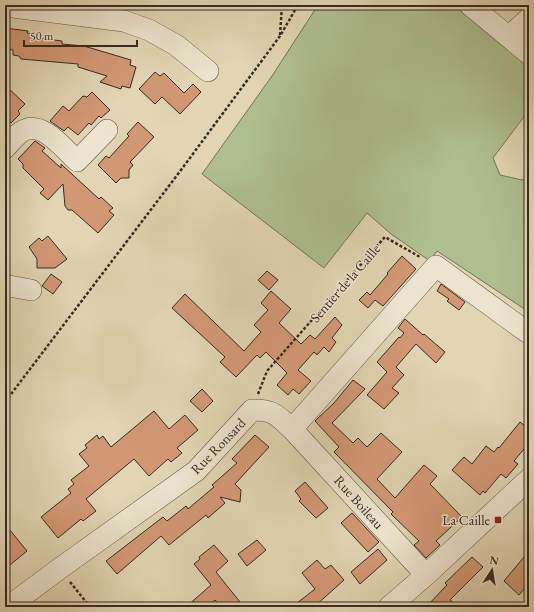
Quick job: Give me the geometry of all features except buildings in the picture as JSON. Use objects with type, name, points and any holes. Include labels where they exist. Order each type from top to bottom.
[{"type":"street","points":[[470,5],[529,54]]},
{"type":"street","points":[[5,6],[124,21],[149,30],[176,45],[208,71]]},
{"type":"street","points":[[509,37],[529,18]]},
{"type":"street","points":[[5,148],[21,132],[29,128],[38,128],[45,132],[77,161],[107,130]]},
{"type":"street","points":[[292,429],[436,266],[527,332]]},
{"type":"street","points":[[5,289],[9,286],[31,290]]},
{"type":"street","name":"Rue Ronsard","points":[[8,607],[196,471],[252,410],[265,410],[273,412],[292,429]]},
{"type":"street","name":"Rue Boileau","points":[[292,429],[426,576]]},
{"type":"street","points":[[389,607],[426,576],[529,479]]},
{"type":"path","points":[[280,36],[282,5]]},
{"type":"path","points":[[5,402],[181,170],[280,36],[298,5]]},
{"type":"path","name":"Sentier de la Caille","points":[[252,410],[267,371],[385,237],[436,266]]},
{"type":"path","points":[[59,569],[90,607]]},
{"type":"green space","points":[[318,5],[455,5],[529,65],[529,110],[493,158],[500,175],[522,180],[529,178],[529,312],[437,251],[430,261],[391,234],[367,213],[324,268],[202,174],[272,76]]},
{"type":"place","name":"La Caille","points":[[498,520]]}]
